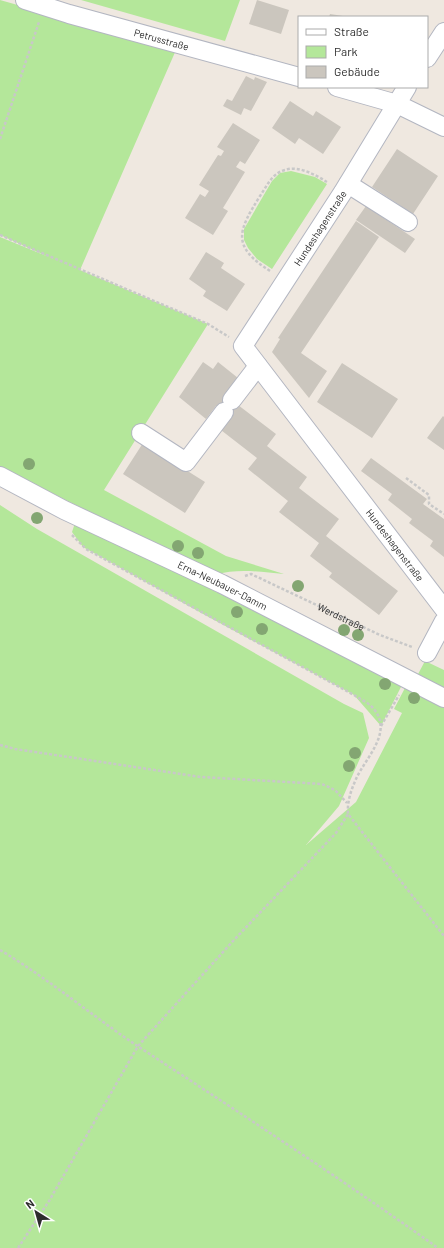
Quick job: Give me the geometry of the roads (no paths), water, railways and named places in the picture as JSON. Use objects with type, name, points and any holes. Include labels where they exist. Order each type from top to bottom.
[{"type":"street","name":"Petrusstraße","points":[[25,0],[44,7],[298,77]]},
{"type":"street","points":[[428,56],[444,32]]},
{"type":"street","points":[[340,88],[396,104],[444,127]]},
{"type":"street","name":"Hundeshagenstraße","points":[[407,88],[243,346],[444,608]]},
{"type":"street","points":[[345,188],[408,222]]},
{"type":"street","points":[[141,433],[186,462],[258,366]]},
{"type":"street","name":"Erna-Neubauer-Damm","points":[[0,476],[64,510],[222,584],[444,698]]},
{"type":"street","points":[[427,653],[444,621]]}]
